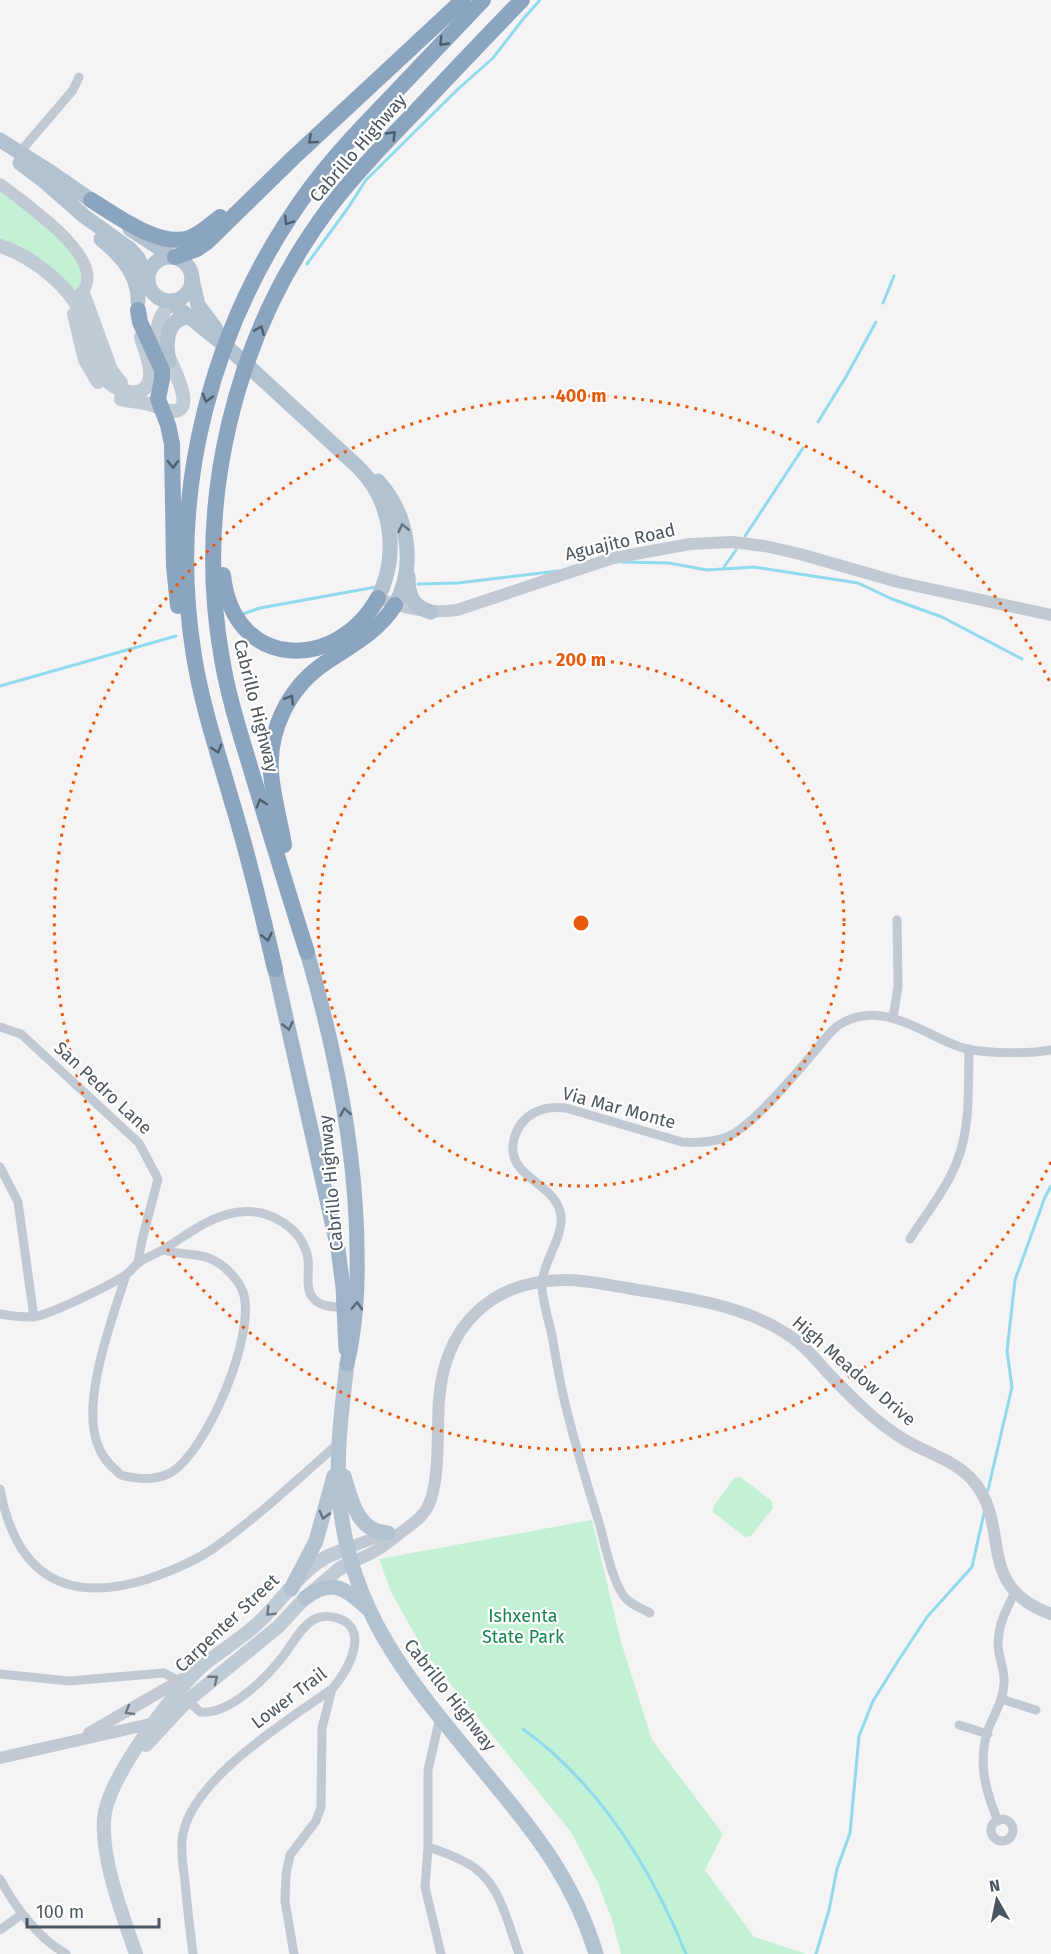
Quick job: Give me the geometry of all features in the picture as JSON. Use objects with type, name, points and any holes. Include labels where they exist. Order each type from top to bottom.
[{"type":"highway","points":[[174,257],[197,249],[207,242],[293,158],[463,0]]},
{"type":"highway","name":"Cabrillo Highway","points":[[347,1364],[341,1268],[334,1229],[243,839],[201,693],[189,607],[187,559],[189,501],[205,407],[215,371],[236,317],[270,249],[312,185],[349,141],[483,0]]},
{"type":"highway","name":"Cabrillo Highway","points":[[347,1364],[354,1337],[357,1298],[356,1221],[352,1164],[335,1061],[307,952],[237,723],[222,660],[214,583],[214,526],[218,488],[228,432],[249,358],[271,306],[297,255],[329,208],[365,164],[522,0]]},
{"type":"highway","points":[[91,200],[147,232],[172,239],[184,239],[206,228],[293,158]]},
{"type":"highway","points":[[138,306],[140,322],[162,370],[157,397],[168,425],[172,444],[174,566],[180,619],[188,656],[201,693]]},
{"type":"highway","points":[[218,488],[222,561],[227,598],[237,620],[258,640],[291,651],[322,648],[355,628],[378,598]]},
{"type":"highway","points":[[291,899],[272,778],[272,754],[276,728],[288,703],[305,679],[322,664],[369,634],[384,620],[395,605]]},
{"type":"main road","points":[[0,140],[91,200],[141,237],[188,265],[198,305],[213,331],[358,467],[369,480],[379,497],[390,535],[388,569],[378,598]]},
{"type":"main road","points":[[0,149],[133,251],[147,278],[150,290],[155,295],[172,301],[189,317],[213,331]]},
{"type":"main road","points":[[0,246],[16,251],[77,296],[105,379],[119,390],[131,393],[142,390],[149,382],[150,372],[138,327],[137,286],[119,255],[86,226],[69,203]]},
{"type":"main road","points":[[138,306],[140,291],[155,262],[163,258],[174,257]]},
{"type":"main road","points":[[77,296],[80,344],[95,379],[116,397],[176,410],[184,402],[183,388],[159,339],[158,326],[172,301],[180,299],[187,293],[192,279]]},
{"type":"main road","points":[[169,361],[167,340],[170,330],[179,319],[189,317]]},
{"type":"main road","points":[[358,467],[378,481],[395,505],[403,526],[410,598],[418,607],[431,612]]},
{"type":"main road","points":[[395,605],[404,584],[407,563]]},
{"type":"main road","name":"Cabrillo Highway","points":[[347,1364],[339,1458],[340,1505],[350,1555],[369,1610],[401,1668],[554,1859],[576,1901],[596,1954]]},
{"type":"main road","points":[[339,1458],[360,1518],[372,1529],[394,1533]]},
{"type":"main road","points":[[291,1589],[316,1541],[339,1458]]},
{"type":"main road","name":"Carpenter Street","points":[[136,1954],[113,1881],[104,1826],[108,1801],[118,1779],[152,1725],[200,1668],[255,1625],[320,1562],[350,1555]]},
{"type":"main road","name":"Carpenter Street","points":[[131,1758],[170,1718],[182,1692],[278,1627],[305,1598],[339,1569],[350,1555]]},
{"type":"main road","points":[[305,1598],[322,1588],[334,1587],[351,1595],[369,1610]]},
{"type":"street","points":[[20,152],[73,90],[79,77]]},
{"type":"street","points":[[0,184],[52,225],[78,254],[88,271],[88,279],[77,296]]},
{"type":"street","name":"Aguajito Road","points":[[378,598],[407,609],[431,612],[457,610],[622,556],[690,544],[732,542],[800,554],[898,582],[1051,615]]},
{"type":"street","points":[[894,1017],[898,987],[897,920]]},
{"type":"street","name":"Via Mar Monte","points":[[650,1613],[624,1597],[612,1567],[565,1405],[542,1282],[560,1228],[561,1216],[557,1203],[551,1195],[526,1175],[516,1163],[513,1154],[514,1138],[522,1122],[545,1108],[567,1108],[682,1142],[719,1140],[730,1136],[742,1127],[776,1095],[836,1027],[852,1019],[894,1017],[969,1050],[1038,1053],[1051,1050]]},
{"type":"street","name":"San Pedro Lane","points":[[0,1027],[21,1034],[119,1123],[144,1150],[158,1179],[138,1262]]},
{"type":"street","points":[[910,1239],[950,1177],[963,1142],[969,1050]]},
{"type":"street","points":[[0,1167],[18,1202],[33,1317]]},
{"type":"street","points":[[0,1314],[33,1317],[69,1303],[126,1275],[138,1262],[164,1250],[201,1224],[220,1216],[240,1212],[267,1215],[292,1229],[303,1243],[309,1260],[309,1288],[312,1297],[325,1305],[344,1307]]},
{"type":"street","points":[[126,1275],[103,1352],[94,1394],[92,1404],[94,1433],[100,1451],[121,1475],[146,1478],[169,1473],[178,1467],[204,1432],[220,1404],[240,1354],[246,1325],[243,1292],[224,1267],[209,1257],[197,1253],[177,1254],[164,1250]]},
{"type":"street","name":"High Meadow Drive","points":[[542,1282],[586,1281],[712,1304],[757,1317],[787,1333],[888,1429],[907,1442],[952,1464],[974,1481],[988,1506],[1000,1565],[1006,1580],[1025,1602],[1051,1614]]},
{"type":"street","name":"Carpenter Street","points":[[350,1555],[417,1521],[425,1511],[431,1498],[435,1470],[440,1388],[446,1357],[458,1334],[478,1310],[492,1300],[510,1290],[542,1282]]},
{"type":"street","points":[[0,1489],[1,1502],[21,1549],[35,1567],[64,1584],[80,1588],[115,1588],[175,1569],[213,1548],[258,1514],[340,1442]]},
{"type":"street","points":[[998,1821],[986,1790],[983,1759],[988,1734],[1001,1699],[1004,1683],[998,1640],[1001,1620],[1016,1592]]},
{"type":"street","name":"Lower Trail","points":[[0,1674],[69,1681],[164,1673],[200,1712],[214,1712],[264,1678],[307,1625],[321,1617],[340,1619],[351,1627],[354,1635],[351,1658],[341,1678],[332,1689],[250,1748],[216,1778],[193,1806],[186,1820],[182,1842],[193,1954]]},
{"type":"street","points":[[152,1675],[164,1690]]},
{"type":"street","points":[[294,1954],[285,1900],[286,1874],[290,1855],[316,1821],[321,1807],[322,1728],[332,1689]]},
{"type":"street","points":[[66,1744],[96,1730],[164,1690],[182,1692]]},
{"type":"street","points":[[1001,1699],[1036,1710]]},
{"type":"street","points":[[440,1717],[428,1770],[428,1846],[425,1887],[441,1954]]},
{"type":"street","name":"Carpenter Street","points":[[152,1725],[170,1718]]},
{"type":"street","points":[[0,1758],[137,1726],[152,1725]]},
{"type":"street","points":[[959,1725],[988,1734]]},
{"type":"street","points":[[428,1846],[464,1861],[489,1881],[502,1905],[519,1954]]},
{"type":"street","points":[[0,1879],[22,1914],[66,1954]]},
{"type":"street","points":[[0,1930],[22,1914]]},
{"type":"green space","points":[[0,184],[37,212],[88,271],[72,300],[56,282],[0,246]]},
{"type":"green space","points":[[740,1477],[772,1501],[773,1508],[751,1536],[745,1537],[713,1512],[713,1507],[734,1478]]},
{"type":"green space","name":"Ishxenta State Park","points":[[592,1520],[621,1642],[652,1740],[723,1834],[705,1870],[754,1937],[807,1954],[621,1954],[612,1920],[598,1883],[571,1832],[426,1654],[391,1592],[379,1559]]},
{"type":"waterway","points":[[307,264],[366,180],[457,90],[493,58],[540,0]]},
{"type":"waterway","points":[[883,303],[894,276]]},
{"type":"waterway","points":[[818,422],[876,322]]},
{"type":"waterway","points":[[745,536],[803,448]]},
{"type":"waterway","points":[[724,567],[736,550]]},
{"type":"waterway","points":[[621,562],[669,563],[707,570],[754,567],[858,583],[892,599],[942,617],[1022,659]]},
{"type":"waterway","points":[[418,584],[458,583],[558,571]]},
{"type":"waterway","points":[[243,614],[260,608],[376,587]]},
{"type":"waterway","points":[[0,686],[176,636]]},
{"type":"waterway","points":[[988,1490],[1012,1387],[1007,1351],[1015,1280],[1051,1186]]},
{"type":"waterway","points":[[816,1954],[829,1910],[837,1869],[850,1833],[859,1736],[873,1701],[927,1617],[972,1567],[984,1513]]},
{"type":"waterway","points":[[523,1729],[576,1775],[620,1830],[656,1890],[686,1954]]}]
